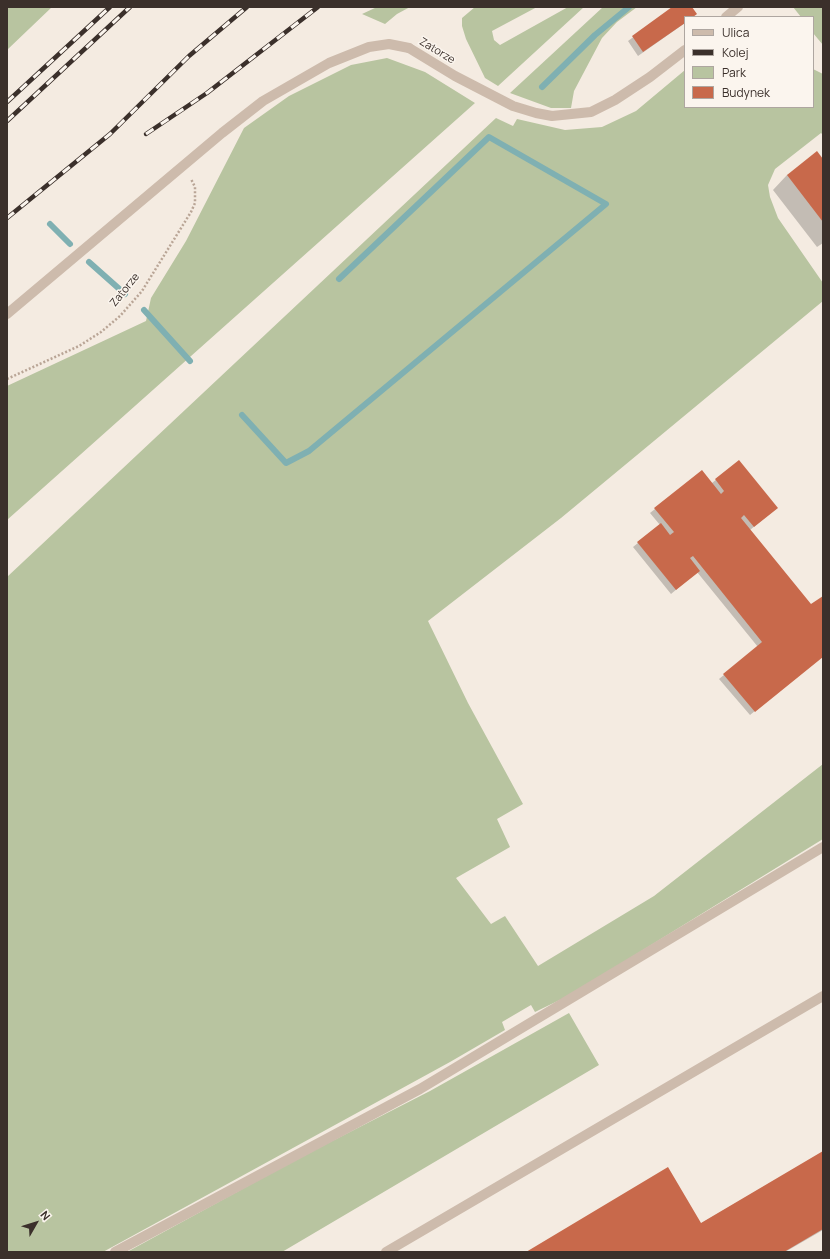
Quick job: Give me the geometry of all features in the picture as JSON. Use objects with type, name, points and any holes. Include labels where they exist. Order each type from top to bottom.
[{"type":"street","points":[[727,16],[738,7]]},
{"type":"street","name":"Zatorze","points":[[7,314],[222,133],[263,102],[329,63],[377,44],[398,45],[409,48],[454,76],[513,106],[552,116],[591,112],[609,103],[650,77],[684,51]]},
{"type":"street","points":[[115,1252],[420,1089],[823,847]]},
{"type":"street","points":[[386,1252],[823,996]]},
{"type":"path","name":"Zatorze","points":[[7,379],[78,346],[101,332],[120,316],[142,291],[191,212],[195,203],[195,188],[185,165]]},
{"type":"green space","points":[[7,7],[52,7],[7,50]]},
{"type":"green space","points":[[377,7],[410,7],[397,14],[385,24],[362,14]]},
{"type":"green space","points":[[475,7],[537,7],[492,31],[494,40],[500,45],[568,7],[584,7],[498,86],[485,78],[466,39],[462,26],[462,18]]},
{"type":"green space","points":[[603,7],[637,7],[617,22],[602,38],[574,91],[571,108],[551,108],[510,93]]},
{"type":"green space","points":[[793,7],[823,7],[823,45],[814,34],[814,16],[800,16]]},
{"type":"green space","points":[[387,58],[425,72],[475,103],[7,520],[7,386],[146,321],[151,298],[186,241],[244,128],[289,96],[351,65]]},
{"type":"green space","points":[[814,70],[823,74],[823,135],[821,133],[775,169],[768,185],[770,197],[778,218],[823,283],[823,301],[561,518],[428,621],[468,703],[523,804],[497,819],[510,847],[456,878],[491,924],[505,916],[538,966],[654,896],[823,764],[823,839],[570,995],[535,1012],[531,1005],[502,1022],[505,1030],[450,1062],[103,1252],[7,1252],[7,577],[496,118],[513,126],[517,119],[565,130],[602,127],[636,111],[684,71],[684,108],[814,108]]},
{"type":"green space","points":[[569,1013],[599,1065],[282,1252],[127,1252],[299,1158],[430,1091]]},
{"type":"building","points":[[672,7],[692,7],[697,14],[694,16],[684,16],[684,24],[643,52],[632,36]]},
{"type":"building","points":[[817,151],[823,159],[823,222],[787,175]]},
{"type":"building","points":[[739,460],[778,508],[754,527],[744,515],[741,518],[811,604],[823,596],[823,657],[755,712],[723,674],[762,642],[693,556],[690,558],[700,571],[676,590],[637,542],[661,523],[670,535],[674,532],[654,508],[702,470],[721,494],[724,491],[715,479]]},
{"type":"building","points":[[823,1151],[823,1229],[784,1252],[526,1252],[668,1167],[701,1223]]},
{"type":"waterway","points":[[542,87],[595,35],[629,7]]},
{"type":"waterway","points":[[242,415],[286,463],[309,451],[606,204],[489,137],[339,279]]},
{"type":"waterway","points":[[50,224],[70,244]]},
{"type":"waterway","points":[[89,262],[125,294]]},
{"type":"waterway","points":[[144,310],[190,361]]},
{"type":"railway","points":[[7,102],[110,7]]},
{"type":"railway","points":[[7,121],[130,7]]},
{"type":"railway","points":[[7,218],[110,134],[189,56],[247,7]]},
{"type":"railway","points":[[146,134],[207,93],[318,7]]}]
